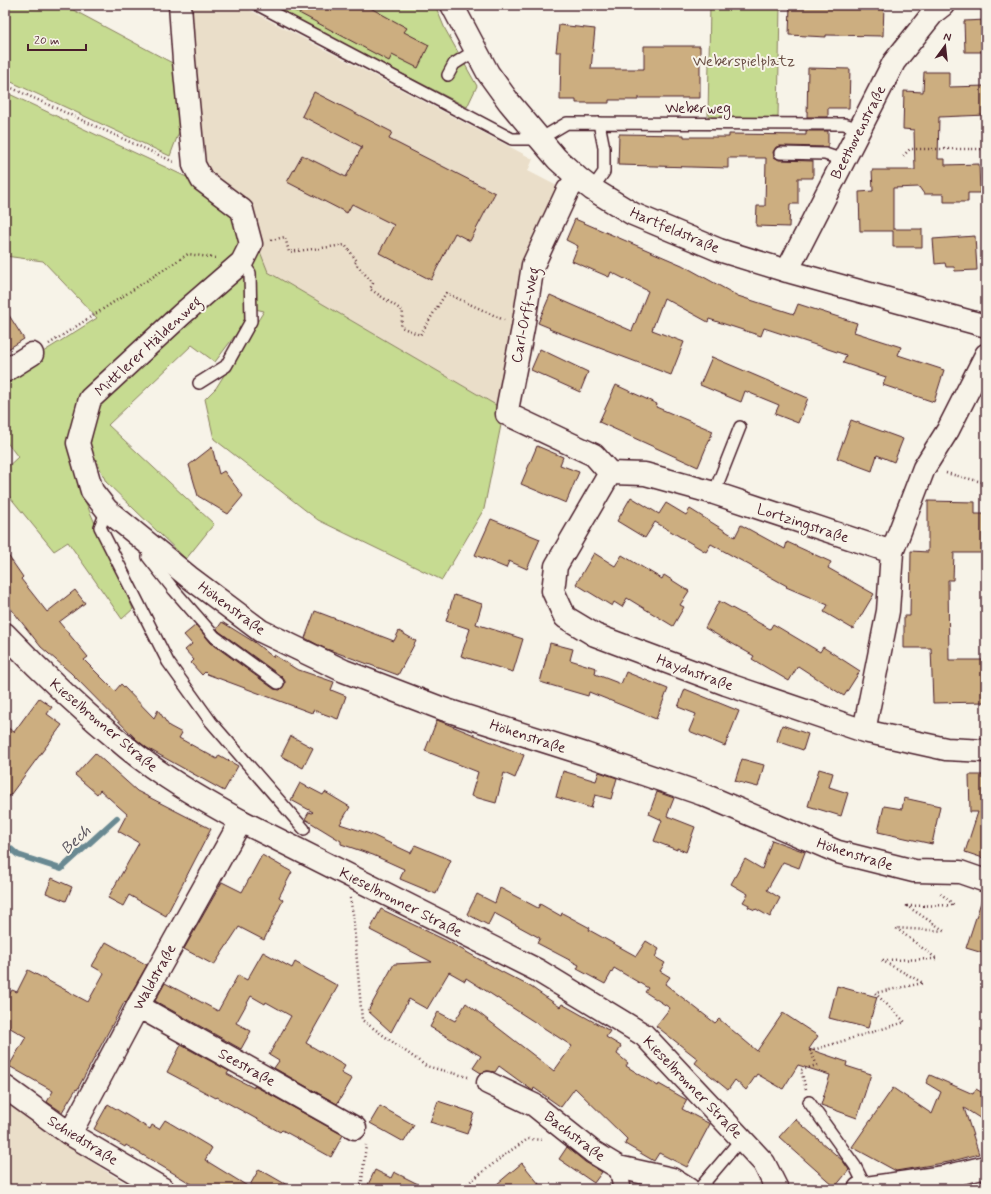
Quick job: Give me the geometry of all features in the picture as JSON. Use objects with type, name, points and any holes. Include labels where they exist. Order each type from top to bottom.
[{"type":"street","points":[[180,5],[194,165],[202,180],[242,210],[246,253]]},
{"type":"street","name":"Hartfeldstraße","points":[[452,5],[488,73],[557,159],[585,183],[633,214],[718,250],[986,326]]},
{"type":"street","name":"Beethovenstraße","points":[[787,270],[894,62],[936,7]]},
{"type":"street","name":"Carl-Orff-Weg","points":[[585,183],[568,190],[533,265],[507,414],[594,455],[610,473]]},
{"type":"street","name":"Mittlerer Häldenweg","points":[[107,510],[92,491],[78,443],[90,399],[246,253]]},
{"type":"street","points":[[5,371],[32,354]]},
{"type":"street","points":[[864,731],[888,611],[892,552],[924,468],[948,430],[986,355]]},
{"type":"street","name":"Lortzingstraße","points":[[610,473],[645,474],[714,493],[892,552]]},
{"type":"street","name":"Haydnstraße","points":[[610,473],[556,566],[553,591],[565,617],[595,635],[726,684],[864,731],[946,749],[986,751]]},
{"type":"street","name":"Höhenstraße","points":[[107,510],[189,577],[261,631],[344,671],[443,709],[585,754],[702,794],[838,852],[914,871],[960,872],[986,881]]},
{"type":"street","name":"Kieselbronner Straße","points":[[5,634],[47,678],[126,747],[164,775],[205,801],[241,822],[537,970],[644,1035],[764,1163],[778,1189]]},
{"type":"street","name":"Waldstraße","points":[[70,1134],[138,1006],[241,822]]},
{"type":"street","name":"Seestraße","points":[[138,1006],[355,1128]]},
{"type":"street","name":"Bachstraße","points":[[488,1083],[534,1105],[593,1152],[618,1167],[672,1179],[688,1189]]},
{"type":"street","name":"Schiedstraße","points":[[5,1087],[70,1134],[164,1189]]},
{"type":"street","points":[[618,1167],[622,1189]]},
{"type":"street","points":[[863,1188],[944,1177],[986,1167]]},
{"type":"lane","points":[[258,5],[512,139],[540,139]]},
{"type":"lane","points":[[448,75],[454,64],[476,50]]},
{"type":"lane","name":"Weberweg","points":[[540,139],[567,123],[844,124],[859,129]]},
{"type":"lane","points":[[585,183],[604,172],[604,148],[599,123]]},
{"type":"lane","points":[[780,154],[825,154],[843,160]]},
{"type":"lane","points":[[199,383],[226,366],[251,321],[250,273],[246,253]]},
{"type":"lane","points":[[714,493],[740,427]]},
{"type":"lane","points":[[107,510],[100,527],[168,662],[211,722],[304,829]]},
{"type":"lane","points":[[155,550],[148,557],[174,590],[215,637],[278,683]]},
{"type":"lane","points":[[809,1102],[855,1166],[863,1188]]},
{"type":"lane","points":[[699,1189],[742,1138]]},
{"type":"path","points":[[5,85],[179,165],[194,165]]},
{"type":"path","points":[[903,156],[910,149],[986,149]]},
{"type":"path","points":[[32,354],[188,254],[246,253],[285,237],[289,252],[345,245],[358,260],[355,263],[373,283],[370,289],[403,311],[401,327],[420,335],[446,293],[523,328]]},
{"type":"path","points":[[924,468],[986,483]]},
{"type":"path","points":[[809,1102],[801,1070],[817,1065],[810,1051],[905,1022],[876,993],[924,983],[881,960],[937,960],[896,928],[945,931],[908,906],[954,905],[914,871]]},
{"type":"path","points":[[352,877],[348,890],[353,914],[362,1020],[426,1066],[488,1083]]},
{"type":"path","points":[[355,1128],[367,1136],[362,1189]]},
{"type":"path","points":[[461,1189],[507,1153],[528,1139],[547,1140]]},
{"type":"shaded area","points":[[189,5],[240,5],[533,159],[528,171],[559,187],[501,408],[268,272],[242,203],[206,177]]},
{"type":"shaded area","points":[[5,1101],[64,1144],[134,1189],[5,1189]]},
{"type":"green space","points":[[5,5],[64,5],[178,66],[182,124],[170,156],[5,79]]},
{"type":"green space","points":[[268,5],[435,5],[445,29],[477,86],[467,107]]},
{"type":"green space","name":"Weberspielplatz","points":[[710,5],[780,5],[778,118],[708,117]]},
{"type":"green space","points":[[5,92],[195,181],[232,210],[243,242],[240,255],[85,391],[82,494],[133,609],[122,619],[68,542],[54,551],[5,491],[5,469],[18,457],[5,440],[5,376],[97,318],[43,261],[5,256]]},
{"type":"green space","points":[[259,249],[268,272],[501,408],[502,420],[484,509],[442,580],[318,520],[214,439],[205,399],[216,388],[264,311],[255,309],[215,362],[192,345],[108,425],[214,524],[186,559],[106,482],[90,446],[98,404],[243,276]]},
{"type":"building","points":[[284,5],[365,5],[407,28],[404,32],[429,45],[418,68],[392,55],[389,61]]},
{"type":"building","points":[[790,5],[884,5],[883,36],[826,35],[826,37],[789,35]]},
{"type":"building","points":[[986,20],[986,52],[965,52],[964,21]]},
{"type":"building","points":[[559,25],[595,29],[591,69],[644,69],[644,46],[700,46],[700,98],[638,98],[638,100],[609,100],[609,103],[576,103],[576,100],[560,100],[561,52],[556,52]]},
{"type":"building","points":[[808,68],[850,69],[849,108],[828,108],[828,117],[807,117]]},
{"type":"building","points":[[924,72],[949,72],[949,87],[986,86],[986,115],[939,117],[938,159],[945,159],[945,165],[979,164],[980,193],[968,193],[968,202],[944,202],[944,194],[924,194],[919,187],[893,188],[893,229],[922,229],[922,247],[893,247],[893,231],[860,231],[859,192],[873,191],[872,170],[915,170],[914,130],[903,129],[904,91],[923,92]]},
{"type":"building","points":[[314,92],[392,132],[389,139],[495,193],[470,241],[455,233],[431,280],[379,253],[394,225],[352,204],[347,213],[287,182],[302,155],[346,177],[362,147],[302,116]]},
{"type":"building","points":[[806,131],[828,131],[828,147],[780,146],[776,147],[773,152],[774,157],[779,160],[813,161],[813,178],[798,178],[798,204],[790,204],[789,227],[756,226],[757,206],[765,206],[766,158],[728,158],[728,168],[618,165],[619,134],[684,135],[684,137],[729,137],[729,134],[806,135]]},
{"type":"building","points":[[575,219],[682,265],[738,296],[794,314],[798,304],[857,323],[854,332],[901,347],[898,355],[944,370],[934,402],[883,385],[886,377],[843,363],[846,355],[764,328],[761,336],[709,319],[708,322],[664,298],[652,330],[684,342],[671,375],[549,329],[550,328],[538,323],[550,295],[632,331],[648,291],[611,272],[609,277],[572,261],[578,246],[566,240]]},
{"type":"building","points":[[975,236],[977,270],[955,271],[954,267],[946,267],[945,263],[935,264],[933,239]]},
{"type":"building","points":[[5,309],[24,339],[5,351]]},
{"type":"building","points":[[540,349],[588,372],[580,392],[531,370]]},
{"type":"building","points":[[712,357],[808,398],[798,423],[775,414],[779,405],[745,391],[741,402],[700,385]]},
{"type":"building","points":[[616,385],[657,404],[656,407],[713,431],[698,467],[599,422]]},
{"type":"building","points":[[851,420],[903,439],[894,462],[877,455],[872,471],[837,458]]},
{"type":"building","points":[[537,446],[563,457],[560,465],[579,472],[566,503],[521,484]]},
{"type":"building","points":[[212,447],[219,474],[224,471],[243,496],[228,514],[198,496],[189,465]]},
{"type":"building","points":[[631,497],[659,514],[666,503],[686,515],[690,509],[735,537],[741,525],[785,549],[787,542],[831,562],[828,568],[874,594],[853,629],[824,612],[828,605],[786,587],[787,586],[711,544],[706,552],[655,522],[645,538],[617,521]]},
{"type":"building","points":[[928,501],[975,502],[975,514],[986,514],[986,553],[954,553],[953,580],[948,580],[949,660],[984,660],[986,702],[933,703],[931,648],[904,648],[904,616],[910,616],[911,551],[928,552]]},
{"type":"building","points":[[491,519],[540,539],[527,569],[509,561],[506,568],[475,555]]},
{"type":"building","points":[[5,551],[23,577],[21,579],[47,612],[75,590],[85,603],[59,622],[88,657],[84,660],[115,691],[121,684],[154,718],[158,710],[169,726],[182,733],[179,738],[217,759],[219,755],[238,766],[224,791],[147,748],[137,740],[71,673],[41,647],[5,601]]},
{"type":"building","points":[[594,553],[615,566],[622,555],[662,579],[664,575],[689,591],[680,605],[684,607],[673,626],[627,598],[622,607],[614,602],[612,606],[576,584]]},
{"type":"building","points":[[454,595],[482,604],[476,624],[523,639],[513,672],[461,656],[470,629],[446,621]]},
{"type":"building","points":[[719,601],[770,629],[773,624],[820,652],[823,647],[860,671],[844,696],[798,666],[789,681],[752,659],[754,656],[705,628]]},
{"type":"building","points":[[315,611],[394,641],[399,631],[416,641],[398,675],[324,648],[305,638]]},
{"type":"building","points":[[222,622],[254,642],[273,657],[274,655],[296,669],[334,682],[331,690],[346,696],[338,719],[313,710],[312,713],[205,672],[202,675],[191,663],[194,660],[185,650],[192,644],[184,635],[196,625],[211,643],[274,689],[280,690],[285,684],[282,677],[220,632],[217,629]]},
{"type":"building","points":[[550,643],[573,649],[570,660],[596,668],[595,674],[621,684],[626,672],[668,689],[656,719],[589,692],[588,696],[540,682]]},
{"type":"building","points":[[685,689],[739,711],[725,746],[689,731],[696,714],[678,707]]},
{"type":"building","points":[[39,698],[52,707],[47,714],[62,725],[5,802],[5,726],[14,732]]},
{"type":"building","points":[[437,720],[524,755],[515,778],[504,773],[496,803],[471,796],[478,772],[425,751]]},
{"type":"building","points":[[782,725],[808,734],[803,750],[777,741]]},
{"type":"building","points":[[291,736],[313,748],[303,768],[281,756]]},
{"type":"building","points":[[95,753],[137,791],[211,829],[166,916],[129,895],[123,906],[108,898],[139,843],[118,831],[127,814],[100,790],[97,794],[75,775]]},
{"type":"building","points":[[742,759],[764,765],[758,787],[735,781]]},
{"type":"building","points":[[819,769],[833,773],[829,787],[848,793],[841,816],[808,806]]},
{"type":"building","points":[[563,771],[596,781],[599,772],[617,778],[611,799],[595,795],[591,808],[556,797]]},
{"type":"building","points":[[969,775],[986,775],[986,859],[965,852],[978,812],[970,812]]},
{"type":"building","points":[[300,783],[323,795],[325,792],[350,807],[340,824],[370,834],[411,853],[415,845],[451,860],[436,894],[400,879],[404,869],[373,855],[341,844],[341,841],[305,819],[309,812],[313,812],[291,800]]},
{"type":"building","points":[[657,792],[674,798],[667,816],[695,827],[686,852],[654,841],[662,820],[649,814]]},
{"type":"building","points":[[904,798],[940,806],[932,844],[878,832],[884,806],[902,809]]},
{"type":"building","points":[[772,840],[805,852],[799,868],[783,862],[767,890],[780,898],[770,917],[756,909],[755,910],[748,907],[749,905],[743,902],[748,894],[731,884],[745,859],[762,869]]},
{"type":"building","points":[[262,855],[292,872],[279,897],[283,900],[264,940],[239,927],[214,965],[184,949],[222,882],[242,892]]},
{"type":"building","points":[[52,878],[72,887],[66,901],[46,893]]},
{"type":"building","points":[[500,888],[538,908],[540,904],[561,916],[562,913],[636,956],[646,941],[659,949],[655,957],[665,963],[660,971],[670,977],[665,984],[715,1023],[719,1019],[757,1051],[783,1013],[818,1036],[809,1049],[847,1062],[846,1066],[871,1074],[857,1118],[821,1105],[830,1075],[798,1065],[783,1089],[757,1074],[746,1090],[735,1080],[728,1090],[695,1063],[698,1059],[656,1026],[670,1008],[645,992],[648,988],[614,968],[605,984],[577,969],[579,965],[537,943],[540,938],[494,913],[488,925],[467,914],[477,894],[495,903]]},
{"type":"building","points":[[983,896],[986,897],[986,954],[966,948]]},
{"type":"building","points":[[381,909],[445,940],[531,987],[560,1007],[562,1004],[610,1031],[606,1037],[621,1046],[617,1054],[628,1063],[626,1066],[658,1086],[659,1084],[687,1100],[682,1109],[710,1124],[687,1167],[659,1153],[654,1161],[625,1144],[627,1139],[575,1088],[561,1107],[534,1088],[533,1091],[499,1066],[495,1072],[487,1071],[481,1073],[473,1068],[481,1056],[430,1027],[438,1012],[455,1021],[466,1003],[554,1071],[572,1046],[466,978],[465,981],[449,972],[427,1009],[409,999],[391,1032],[368,1011],[394,964],[432,962],[370,930]]},
{"type":"building","points":[[106,942],[147,965],[126,1002],[125,1001],[77,1090],[76,1089],[62,1112],[47,1102],[53,1091],[9,1066],[26,1037],[5,1025],[5,1002],[12,990],[17,992],[28,970],[88,1002],[104,973],[92,966]]},
{"type":"building","points":[[263,952],[292,968],[295,962],[338,986],[306,1043],[345,1066],[341,1073],[352,1079],[337,1104],[274,1068],[279,1061],[269,1055],[291,1016],[266,1002],[265,1004],[251,996],[236,1023],[251,1031],[241,1049],[155,1001],[165,983],[218,1011],[238,975],[247,980]]},
{"type":"building","points":[[837,986],[877,997],[868,1028],[829,1018]]},
{"type":"building","points":[[181,1045],[229,1071],[227,1074],[254,1088],[254,1086],[262,1090],[343,1135],[331,1157],[282,1130],[280,1132],[217,1097],[216,1098],[167,1072]]},
{"type":"building","points":[[930,1075],[973,1094],[976,1089],[986,1095],[986,1122],[964,1108],[979,1154],[949,1162],[896,1171],[852,1147],[893,1088],[932,1114],[941,1092],[926,1083]]},
{"type":"building","points":[[438,1101],[474,1113],[467,1134],[430,1122]]},
{"type":"building","points":[[108,1104],[150,1129],[152,1125],[159,1129],[165,1120],[212,1148],[205,1160],[249,1187],[259,1169],[294,1189],[200,1189],[126,1145],[125,1147],[94,1129]]},
{"type":"building","points":[[380,1106],[414,1125],[404,1142],[370,1123]]},
{"type":"building","points":[[795,1119],[843,1161],[849,1170],[835,1187],[779,1137]]},
{"type":"building","points":[[567,1147],[585,1162],[602,1172],[594,1183],[559,1159]]},
{"type":"building","points":[[522,1163],[543,1189],[491,1189]]},
{"type":"building","points":[[375,1170],[391,1178],[394,1172],[428,1189],[366,1189]]},
{"type":"waterway","name":"Bech","points":[[5,844],[18,855],[61,869],[117,818]]}]
